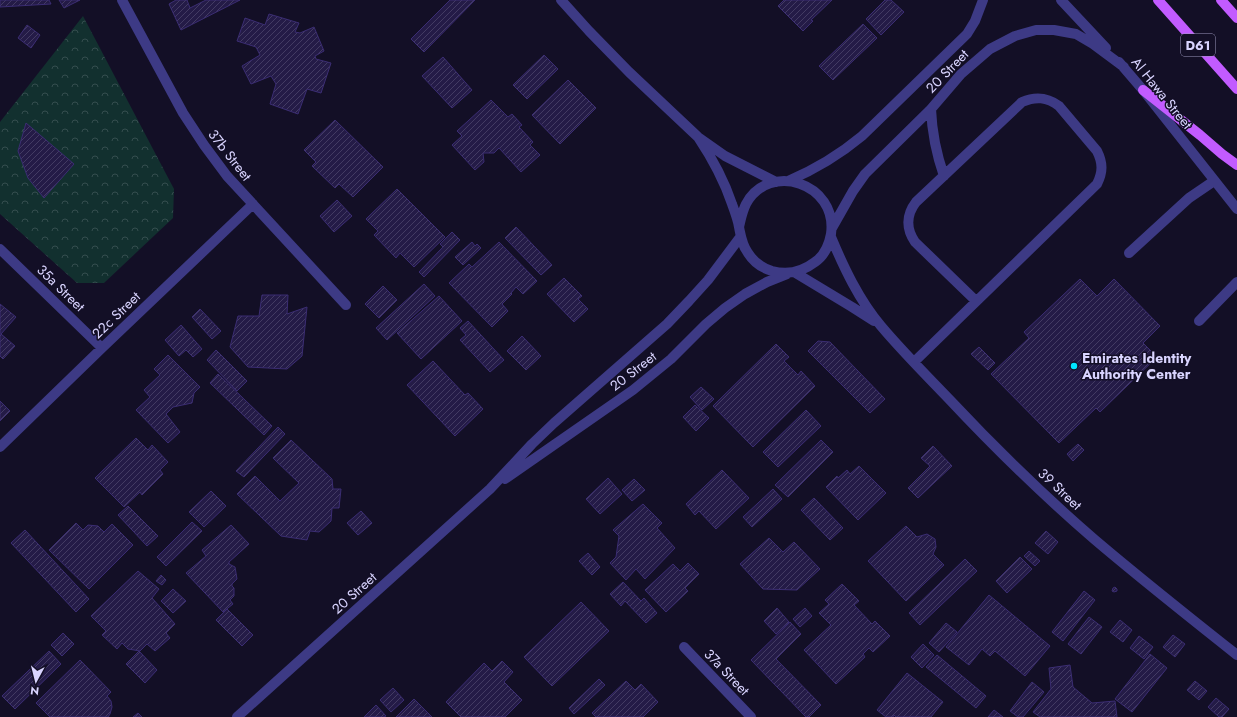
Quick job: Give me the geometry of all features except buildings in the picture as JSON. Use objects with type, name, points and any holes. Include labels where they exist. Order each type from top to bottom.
[{"type":"main road","name":"D61","points":[[1158,0],[1237,89]]},
{"type":"main road","points":[[1221,0],[1237,18]]},
{"type":"main road","points":[[1143,90],[1237,165]]},
{"type":"street","name":"37b Street","points":[[122,0],[183,113],[204,145],[227,176],[346,305]]},
{"type":"street","points":[[561,0],[629,72],[698,137],[725,156],[776,182]]},
{"type":"street","name":"20 Street","points":[[788,181],[808,173],[827,162],[862,136],[967,34],[975,21],[983,0]]},
{"type":"street","name":"Al Hawa Street","points":[[1061,0],[1124,67],[1237,209]]},
{"type":"street","name":"20 Street","points":[[831,232],[849,197],[865,174],[932,109],[961,74],[990,49],[1015,36],[1036,30],[1054,30],[1076,34],[1093,44],[1124,67]]},
{"type":"street","points":[[914,362],[1097,184],[1101,176],[1101,159],[1097,151],[1059,106],[1045,99],[1029,99],[1022,102],[916,202],[908,215],[909,230],[915,242],[976,301]]},
{"type":"street","points":[[932,109],[934,145],[944,176]]},
{"type":"street","points":[[698,137],[723,180],[732,204],[743,245],[748,253],[758,263],[771,270],[780,272],[792,272],[808,267],[817,261],[824,253],[828,245],[831,232],[831,217],[822,199],[807,186],[798,182],[776,182],[764,186],[746,203],[741,215],[740,232]]},
{"type":"street","points":[[1129,253],[1189,198],[1214,181]]},
{"type":"street","name":"22c Street","points":[[0,447],[253,204]]},
{"type":"street","name":"20 Street","points":[[237,717],[490,489],[554,423],[667,324],[690,301],[712,275],[740,232]]},
{"type":"street","name":"39 Street","points":[[831,232],[840,260],[865,305],[880,326],[964,415],[1056,505],[1132,571],[1237,656]]},
{"type":"street","name":"35a Street","points":[[0,249],[102,348]]},
{"type":"street","name":"20 Street","points":[[490,489],[633,390],[671,359],[706,324],[725,308],[745,294],[767,282],[792,272]]},
{"type":"street","name":"39 Street","points":[[792,272],[852,307],[880,326]]},
{"type":"street","points":[[1199,321],[1237,282]]},
{"type":"street","name":"37a Street","points":[[684,647],[751,717]]},
{"type":"green space","points":[[83,16],[174,189],[173,218],[104,283],[77,283],[0,214],[0,122]]},
{"type":"place","name":"Emirates Identity Authority Center","points":[[1074,366]]}]
